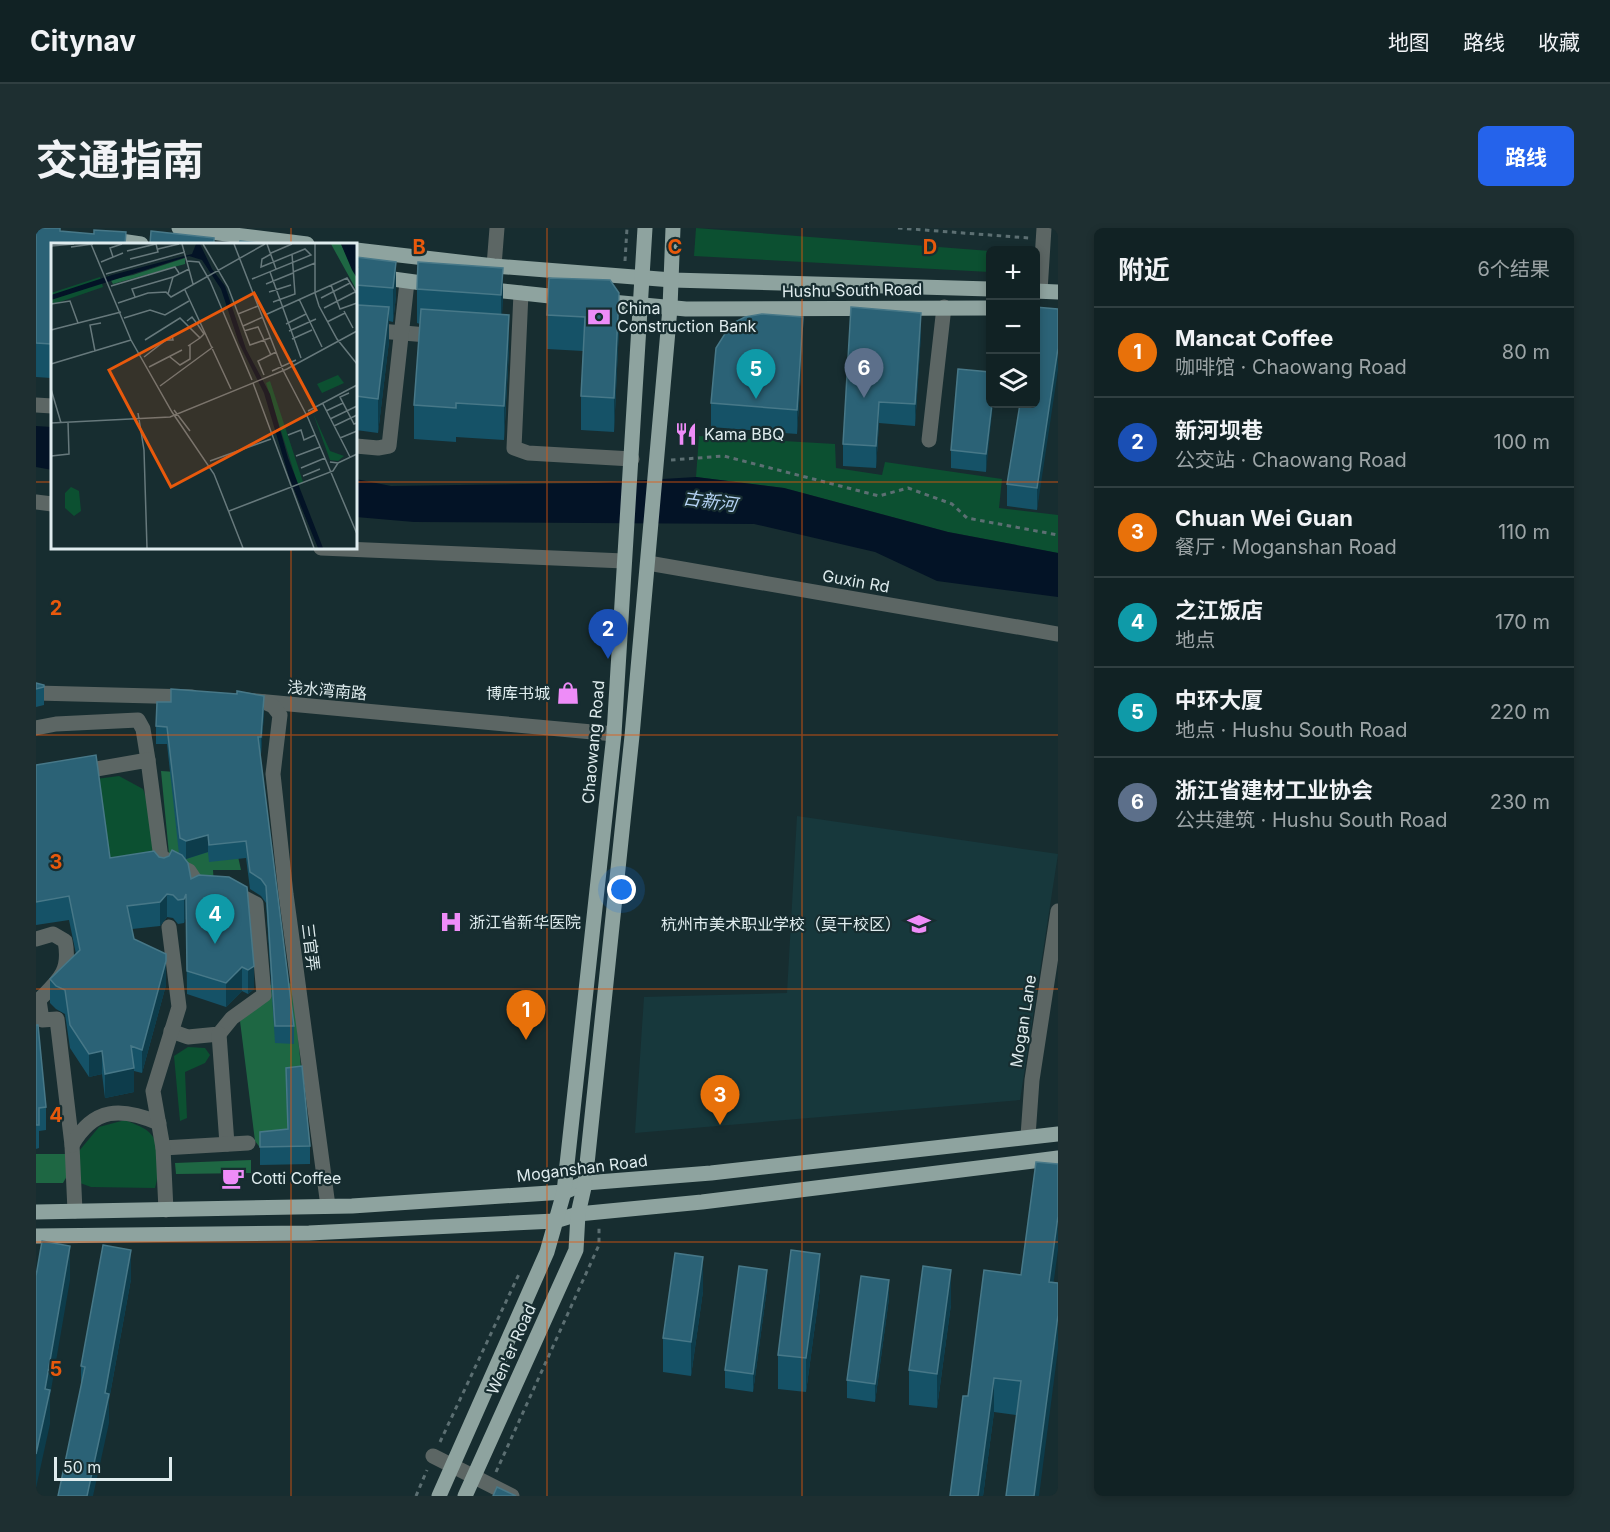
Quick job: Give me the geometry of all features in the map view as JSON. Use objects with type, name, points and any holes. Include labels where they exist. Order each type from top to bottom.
[{"type":"main road","points":[[179,228],[229,232],[300,243]]},
{"type":"main road","name":"Chaowang Road","points":[[555,1221],[564,1192],[614,734],[645,228]]},
{"type":"main road","points":[[578,1214],[585,1184],[648,563],[670,308],[673,228]]},
{"type":"main road","points":[[95,237],[134,243]]},
{"type":"main road","name":"Hushu South Road","points":[[357,250],[494,266],[672,280],[986,289]]},
{"type":"main road","name":"Hushu South Road","points":[[357,274],[407,282],[670,308],[828,310],[986,308]]},
{"type":"main road","points":[[1040,291],[1058,292]]},
{"type":"main road","name":"Moganshan Road","points":[[36,1212],[328,1206],[564,1192],[585,1184],[711,1173],[1058,1134]]},
{"type":"main road","points":[[36,1236],[309,1233],[555,1221],[578,1214],[702,1202],[1058,1158]]},
{"type":"main road","name":"Wen'er Road","points":[[465,1496],[576,1250],[578,1214]]},
{"type":"main road","name":"Wen'er Road","points":[[439,1496],[547,1252],[555,1221]]},
{"type":"street","points":[[494,266],[497,228]]},
{"type":"street","points":[[1040,267],[1044,234]]},
{"type":"street","points":[[357,446],[378,448],[389,446],[407,282]]},
{"type":"street","points":[[521,293],[514,339],[514,448],[528,453],[632,459]]},
{"type":"street","points":[[929,440],[944,307]]},
{"type":"street","points":[[357,329],[450,336]]},
{"type":"street","points":[[36,405],[51,406]]},
{"type":"street","points":[[36,502],[51,504]]},
{"type":"street","points":[[344,549],[624,561]]},
{"type":"street","name":"Guxin Rd","points":[[648,563],[1058,634]]},
{"type":"street","points":[[36,693],[208,697]]},
{"type":"street","name":"浅水湾南路","points":[[230,698],[614,734]]},
{"type":"street","name":"三官弄","points":[[262,702],[273,706],[280,716],[274,785],[286,894],[328,1206]]},
{"type":"street","points":[[36,728],[56,724],[138,720],[143,729],[162,864],[189,872],[201,889],[232,891],[256,904],[264,995],[232,1018],[219,1034],[227,1144]]},
{"type":"street","points":[[58,775],[148,760]]},
{"type":"street","name":"Mogan Lane","points":[[1028,1136],[1032,1080],[1058,911]]},
{"type":"street","points":[[166,1210],[163,1148],[153,1091],[179,1007],[169,927]]},
{"type":"street","points":[[36,939],[53,934],[64,941],[67,955],[65,970],[38,997],[39,1020],[57,1019],[72,1145],[75,1212]]},
{"type":"street","points":[[171,1031],[188,1037],[219,1034]]},
{"type":"street","points":[[72,1145],[90,1121],[106,1113],[142,1116],[159,1123]]},
{"type":"street","points":[[163,1148],[248,1143]]},
{"type":"street","points":[[433,1456],[513,1496]]},
{"type":"path","points":[[898,228],[1044,234]]},
{"type":"path","points":[[657,467],[724,456],[879,496],[908,488],[952,504],[967,518],[1058,535]]},
{"type":"path","points":[[416,1496],[524,1264]]},
{"type":"shaded area","name":"杭州市美术职业学校（莫干校区）","points":[[797,816],[1058,854],[1020,1100],[635,1133],[644,997],[787,993]]},
{"type":"green space","points":[[696,228],[986,251],[986,272],[694,256]]},
{"type":"green space","points":[[699,436],[835,444],[836,468],[882,475],[885,462],[1002,479],[999,508],[1058,515],[1058,553],[948,532],[784,488],[696,477]]},
{"type":"green space","points":[[161,771],[207,774],[237,852],[241,870],[213,870],[214,885],[169,854]]},
{"type":"green space","points":[[119,776],[143,789],[147,800],[156,874],[110,881],[96,779]]},
{"type":"green space","points":[[277,981],[293,984],[309,1152],[265,1154],[255,1141],[238,1005]]},
{"type":"green space","points":[[188,1047],[205,1048],[210,1055],[205,1063],[185,1072],[187,1118],[180,1121],[174,1056]]},
{"type":"green space","points":[[125,1120],[146,1130],[156,1143],[158,1159],[155,1188],[91,1187],[80,1183],[79,1151],[99,1127]]},
{"type":"green space","points":[[36,1154],[67,1154],[67,1176],[63,1183],[36,1183]]},
{"type":"green space","points":[[251,1160],[251,1173],[176,1174],[175,1163]]},
{"type":"water","points":[[36,426],[51,427],[51,470],[36,467]]},
{"type":"water","name":"古新河","points":[[696,477],[784,488],[948,532],[1058,553],[1058,597],[937,581],[875,552],[754,524],[414,522],[357,517],[357,479],[391,486],[595,483]]},
{"type":"building","points":[[36,228],[60,228],[60,231],[94,234],[94,230],[126,232],[125,243],[51,243],[51,344],[36,343]]},
{"type":"building","points":[[151,231],[214,238],[214,243],[150,243]]},
{"type":"building","points":[[357,257],[396,262],[393,288],[357,285]]},
{"type":"building","points":[[418,262],[503,268],[501,295],[417,289]]},
{"type":"building","points":[[549,278],[610,280],[619,293],[614,398],[581,396],[585,317],[547,315]]},
{"type":"building","points":[[358,305],[389,307],[378,399],[357,396]]},
{"type":"building","points":[[851,307],[921,313],[915,404],[879,402],[876,446],[843,444]]},
{"type":"building","points":[[1040,307],[1058,309],[1058,348],[1037,488],[1007,484],[1019,408],[1040,408]]},
{"type":"building","points":[[421,309],[509,315],[504,406],[456,403],[456,408],[414,405]]},
{"type":"building","points":[[762,314],[803,317],[797,410],[711,403],[716,348],[731,324],[745,317]]},
{"type":"building","points":[[958,369],[986,372],[986,408],[992,408],[986,454],[951,450]]},
{"type":"building","points":[[36,683],[44,685],[44,687],[36,689]]},
{"type":"building","points":[[171,689],[237,694],[237,691],[264,696],[261,737],[258,737],[294,1026],[275,1026],[266,886],[261,879],[250,872],[246,841],[209,845],[208,835],[186,841],[180,838],[167,727],[156,726],[157,702],[171,702]]},
{"type":"building","points":[[96,755],[110,858],[154,851],[159,857],[164,858],[169,856],[172,850],[182,855],[188,863],[191,879],[199,875],[229,877],[247,887],[254,966],[248,970],[242,967],[226,983],[187,971],[186,894],[184,899],[178,900],[173,895],[167,894],[160,902],[127,906],[134,939],[166,954],[166,961],[142,1050],[131,1046],[134,1068],[105,1074],[102,1051],[89,1054],[70,1025],[65,990],[56,986],[50,979],[80,950],[69,896],[36,902],[36,765]]},
{"type":"building","points":[[36,1025],[38,1025],[46,1107],[39,1108],[39,1125],[36,1125]]},
{"type":"building","points":[[302,1066],[310,1146],[260,1147],[260,1132],[288,1129],[286,1068]]},
{"type":"building","points":[[1036,1162],[1058,1164],[1058,1216],[1049,1282],[1058,1283],[1058,1315],[1034,1496],[1006,1496],[1021,1381],[994,1378],[978,1496],[950,1496],[963,1396],[968,1396],[984,1270],[1021,1275]]},
{"type":"building","points":[[42,1241],[70,1246],[45,1389],[50,1390],[36,1454],[36,1276]]},
{"type":"building","points":[[103,1245],[131,1250],[105,1393],[109,1394],[87,1496],[58,1496],[85,1367],[81,1366]]},
{"type":"building","points":[[791,1250],[820,1254],[806,1358],[778,1355]]},
{"type":"building","points":[[675,1253],[703,1257],[691,1342],[663,1338]]},
{"type":"building","points":[[739,1266],[767,1270],[753,1374],[725,1370]]},
{"type":"building","points":[[923,1266],[951,1270],[937,1374],[909,1370]]},
{"type":"building","points":[[861,1276],[889,1280],[875,1384],[847,1380]]},
{"type":"building","points":[[497,1487],[516,1496],[493,1496]]},
{"type":"place","name":"China Construction Bank","points":[[599,317]]},
{"type":"place","name":"浙江省建材工业协会","points":[[864,398]]},
{"type":"place","name":"中环大厦","points":[[756,399]]},
{"type":"place","name":"Kama BBQ","points":[[686,434]]},
{"type":"place","name":"新河坝巷","points":[[608,659]]},
{"type":"place","name":"博库书城","points":[[568,693]]},
{"type":"place","name":"浙江省新华医院","points":[[451,922]]},
{"type":"place","name":"杭州市美术职业学校（莫干校区）","points":[[919,924]]},
{"type":"place","name":"之江饭店","points":[[215,944]]},
{"type":"place","name":"Mancat Coffee","points":[[526,1040]]},
{"type":"place","name":"Chuan Wei Guan","points":[[720,1125]]},
{"type":"place","name":"Cotti Coffee","points":[[233,1178]]}]
